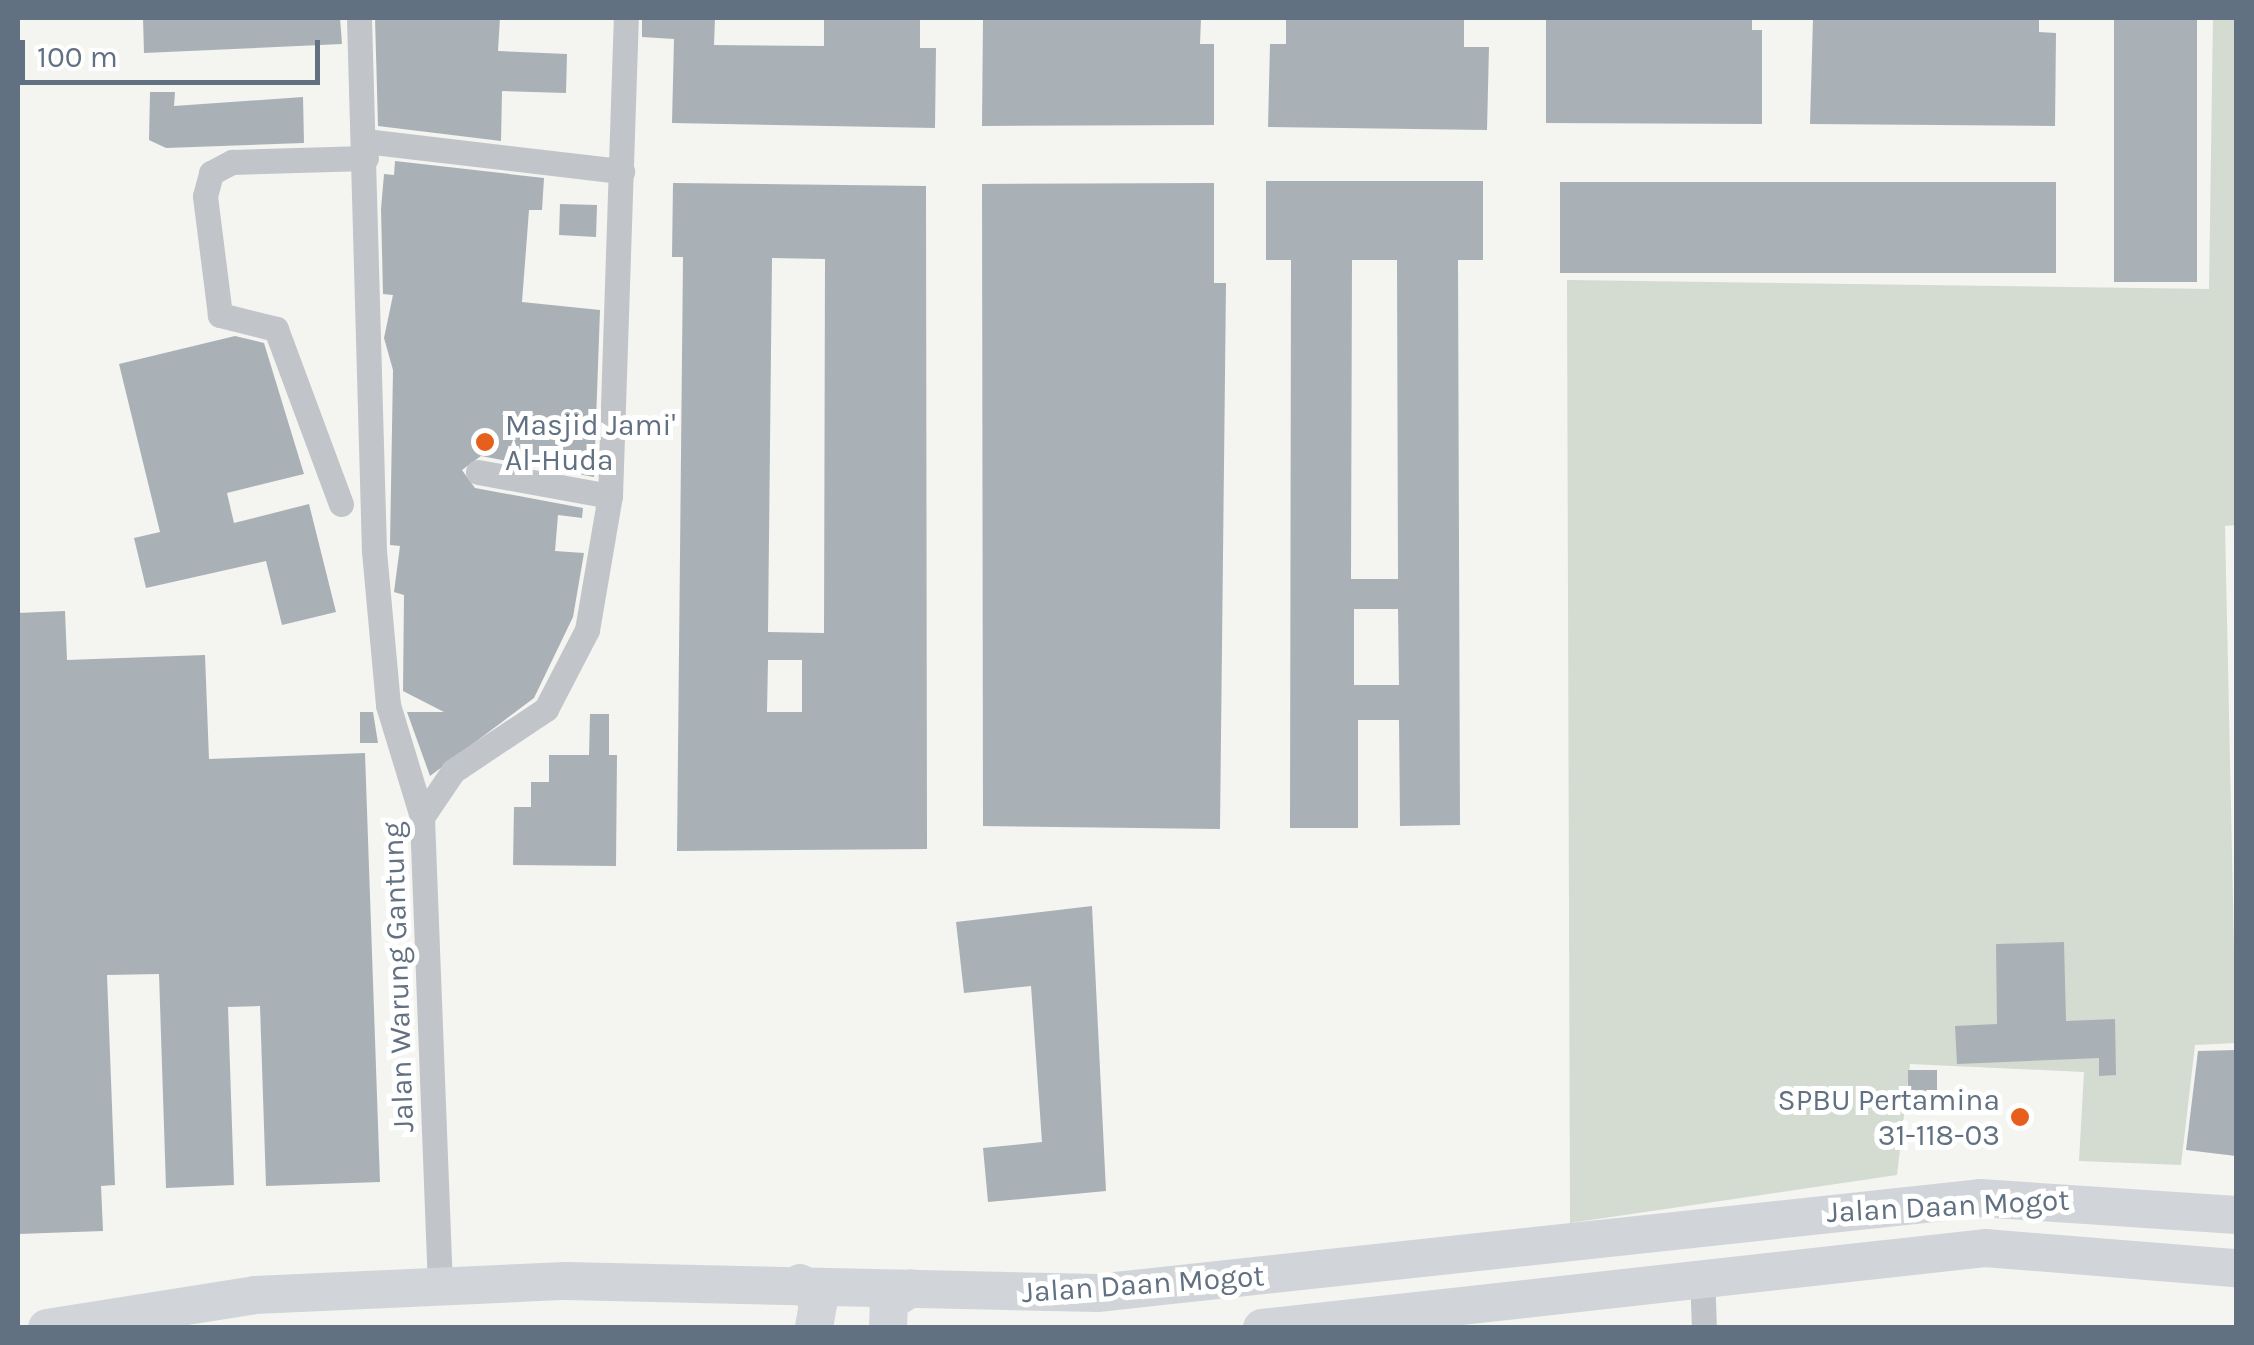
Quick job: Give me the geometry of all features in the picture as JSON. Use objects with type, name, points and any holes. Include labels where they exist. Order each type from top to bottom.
[{"type":"highway","name":"Jalan Daan Mogot","points":[[47,1328],[256,1295],[440,1287],[800,1283],[911,1288],[1146,1289],[1980,1198],[2236,1215]]},
{"type":"highway","name":"Jalan Daan Mogot","points":[[1262,1328],[1438,1317],[1702,1274],[1985,1248],[2233,1266]]},
{"type":"highway","points":[[800,1283],[819,1299],[814,1328]]},
{"type":"highway","points":[[888,1328],[889,1302],[911,1288]]},
{"type":"street","points":[[359,18],[374,551],[388,705],[422,817]]},
{"type":"street","name":"Jalan Warung Gantung","points":[[440,1287],[422,817],[453,771],[530,723],[562,686],[592,612],[610,496],[626,18]]},
{"type":"street","points":[[341,504],[276,329],[220,315],[205,196],[211,173],[232,162],[365,149],[622,170]]},
{"type":"street","points":[[478,472],[610,496]]},
{"type":"street","points":[[1702,1274],[1704,1328]]},
{"type":"shaded area","points":[[2213,18],[2236,18],[2236,525],[2225,526],[2236,1043],[2195,1045],[2181,1165],[2079,1161],[2084,1072],[1910,1064],[1897,1175],[1570,1223],[1567,280],[2209,289]]},
{"type":"building","points":[[143,18],[340,18],[342,44],[144,53]]},
{"type":"building","points":[[375,18],[500,18],[498,51],[567,54],[566,93],[502,91],[501,141],[378,126]]},
{"type":"building","points":[[642,18],[715,18],[714,45],[824,46],[824,18],[920,18],[920,48],[936,48],[935,128],[672,123],[674,39],[642,37]]},
{"type":"building","points":[[983,18],[1201,18],[1200,44],[1214,44],[1214,125],[982,126]]},
{"type":"building","points":[[1286,18],[1464,18],[1464,47],[1489,47],[1487,130],[1268,127],[1270,44],[1286,44]]},
{"type":"building","points":[[1546,18],[1752,18],[1752,30],[1762,30],[1762,124],[1546,123]]},
{"type":"building","points":[[1813,18],[2039,18],[2039,32],[2056,33],[2055,126],[1810,124]]},
{"type":"building","points":[[2114,18],[2197,18],[2197,282],[2114,282]]},
{"type":"building","points":[[150,92],[175,92],[174,106],[303,97],[304,143],[166,148],[149,140]]},
{"type":"building","points":[[395,161],[544,178],[542,210],[529,210],[522,302],[600,310],[594,477],[481,456],[462,470],[475,488],[583,508],[582,518],[558,515],[555,551],[584,553],[573,617],[534,698],[430,776],[407,712],[444,712],[403,691],[404,595],[394,592],[400,546],[390,545],[393,370],[384,338],[393,295],[383,294],[381,209],[384,174],[394,175]]},
{"type":"building","points":[[1266,181],[1483,181],[1483,260],[1458,260],[1460,825],[1400,826],[1399,720],[1358,720],[1358,828],[1290,828],[1291,260],[1266,260]],"holes":[[[1352,260],[1397,260],[1398,579],[1351,579]],[[1354,609],[1398,609],[1399,685],[1354,685]]]},
{"type":"building","points":[[1560,182],[2056,182],[2056,273],[1560,273]]},
{"type":"building","points":[[673,183],[926,186],[927,849],[677,851],[683,257],[672,257]],"holes":[[[772,258],[825,259],[824,633],[768,632]],[[768,660],[802,660],[802,712],[767,712]]]},
{"type":"building","points":[[1214,183],[1214,283],[1226,283],[1220,829],[983,826],[982,184]]},
{"type":"building","points":[[560,204],[597,205],[596,237],[559,235]]},
{"type":"building","points":[[235,336],[264,343],[304,474],[227,493],[234,523],[309,504],[336,612],[282,625],[266,561],[146,588],[134,538],[160,532],[119,364]]},
{"type":"building","points":[[65,611],[67,660],[205,655],[209,759],[365,753],[380,1182],[266,1186],[260,1006],[228,1007],[234,1185],[166,1188],[159,974],[107,975],[115,1185],[101,1186],[103,1231],[18,1234],[18,613]]},
{"type":"building","points":[[360,712],[373,712],[378,743],[360,743]]},
{"type":"building","points":[[590,714],[609,714],[609,755],[617,755],[616,866],[513,865],[514,807],[531,807],[531,782],[549,782],[549,755],[589,755]]},
{"type":"building","points":[[1092,906],[1106,1191],[988,1202],[983,1148],[1042,1142],[1031,986],[964,993],[956,922]]},
{"type":"building","points":[[2064,942],[2066,1021],[2115,1019],[2116,1075],[2099,1076],[2099,1058],[1957,1064],[1955,1026],[1997,1024],[1996,944]]},
{"type":"building","points":[[2236,1050],[2236,1156],[2186,1150],[2198,1051]]},
{"type":"building","points":[[1908,1070],[1937,1070],[1937,1104],[1908,1104]]},
{"type":"place","name":"Masjid Jami' Al-Huda","points":[[485,442]]},
{"type":"place","name":"SPBU Pertamina 31-118-03","points":[[2020,1117]]}]
